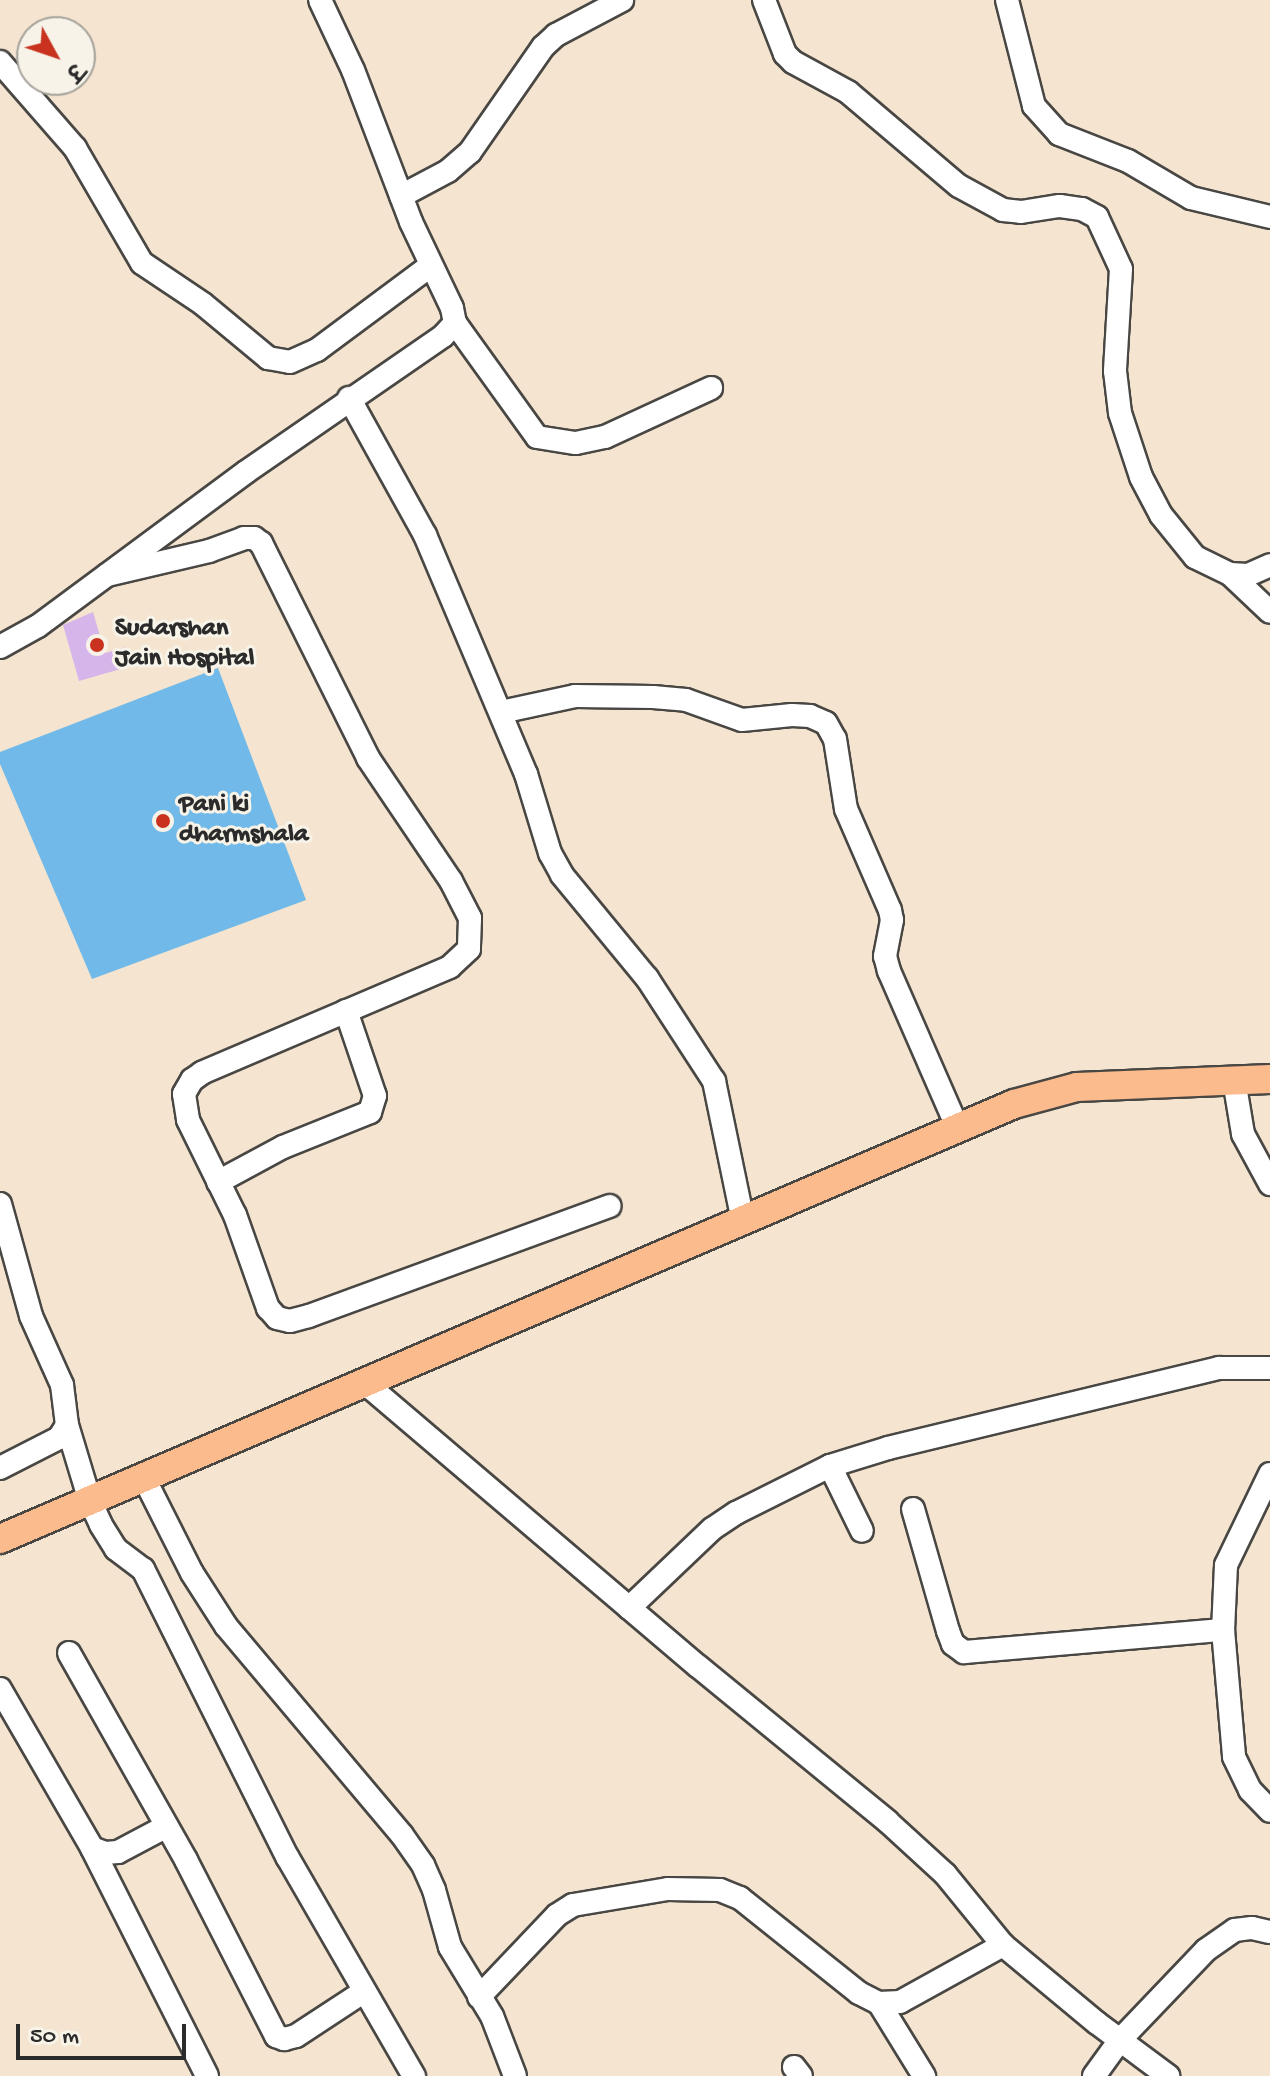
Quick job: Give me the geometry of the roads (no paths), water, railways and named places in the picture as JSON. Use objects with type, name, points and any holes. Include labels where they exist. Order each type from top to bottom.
[{"type":"main road","points":[[0,1539],[1014,1104],[1077,1087],[1270,1079]]},
{"type":"street","points":[[320,0],[353,70],[430,266],[452,308],[455,323],[537,437],[576,443],[605,437],[711,388]]},
{"type":"street","points":[[401,196],[448,171],[470,152],[543,47],[556,35],[622,0]]},
{"type":"street","points":[[764,0],[785,54],[793,62],[848,92],[971,194],[1003,210],[1021,212],[1060,206],[1082,209],[1097,217],[1121,269],[1115,371],[1120,413],[1141,477],[1178,540],[1210,567],[1230,574],[1248,575],[1270,565]]},
{"type":"street","points":[[1007,0],[1034,106],[1059,134],[1128,161],[1191,198],[1270,217]]},
{"type":"street","points":[[0,62],[75,148],[142,263],[203,304],[268,358],[290,362],[317,350],[430,266]]},
{"type":"street","points":[[0,647],[38,626],[349,398],[443,336],[455,323]]},
{"type":"street","points":[[349,398],[417,519],[526,774],[550,853],[562,875],[647,978],[714,1081],[743,1221]]},
{"type":"street","points":[[107,575],[209,551],[244,538],[254,538],[261,543],[368,758],[465,903],[472,934],[463,958],[192,1080],[184,1094],[183,1106],[249,1249],[268,1308],[277,1318],[290,1321],[610,1206]]},
{"type":"street","points":[[1230,574],[1270,612]]},
{"type":"street","points":[[501,712],[575,696],[653,697],[686,700],[742,720],[792,715],[810,716],[826,723],[835,739],[846,809],[890,910],[892,920],[885,956],[889,971],[958,1129]]},
{"type":"street","points":[[218,1182],[283,1147],[370,1112],[375,1096],[346,1011]]},
{"type":"street","points":[[1234,1080],[1243,1134],[1270,1184]]},
{"type":"street","points":[[0,1204],[31,1316],[62,1385],[67,1425],[90,1501],[108,1539],[143,1569],[288,1858],[414,2076]]},
{"type":"street","points":[[629,1608],[712,1529],[736,1513],[830,1466],[888,1448],[1219,1368],[1270,1368]]},
{"type":"street","points":[[365,1383],[629,1608],[887,1821],[945,1874],[1003,1945],[1168,2076]]},
{"type":"street","points":[[0,1468],[59,1438],[67,1425]]},
{"type":"street","points":[[830,1466],[862,1531]]},
{"type":"street","points":[[1270,1474],[1258,1505],[1242,1528],[1226,1565],[1223,1630],[1234,1757],[1250,1790],[1270,1811]]},
{"type":"street","points":[[144,1478],[192,1573],[226,1626],[402,1835],[423,1865],[434,1890],[450,1947],[506,2044],[515,2076]]},
{"type":"street","points":[[913,1509],[948,1631],[953,1644],[964,1652],[1223,1630]]},
{"type":"street","points":[[69,1653],[167,1826],[276,2036],[284,2039],[296,2036],[363,1992]]},
{"type":"street","points":[[0,1689],[92,1848],[207,2076]]},
{"type":"street","points":[[92,1848],[105,1853],[118,1852],[167,1826]]},
{"type":"street","points":[[479,1997],[557,1915],[573,1905],[668,1889],[720,1890],[740,1898],[859,1993],[879,2003],[900,2002],[1003,1945]]},
{"type":"street","points":[[1094,2076],[1120,2040],[1220,1939],[1235,1930],[1252,1928],[1270,1932]]},
{"type":"street","points":[[879,2003],[924,2076]]},
{"type":"water","points":[[218,668],[306,900],[92,979],[0,764],[0,752]]},
{"type":"place","name":"Sudarshan Jain Hospital","points":[[97,645]]},
{"type":"place","name":"Pani ki dharmshala","points":[[163,821]]}]
